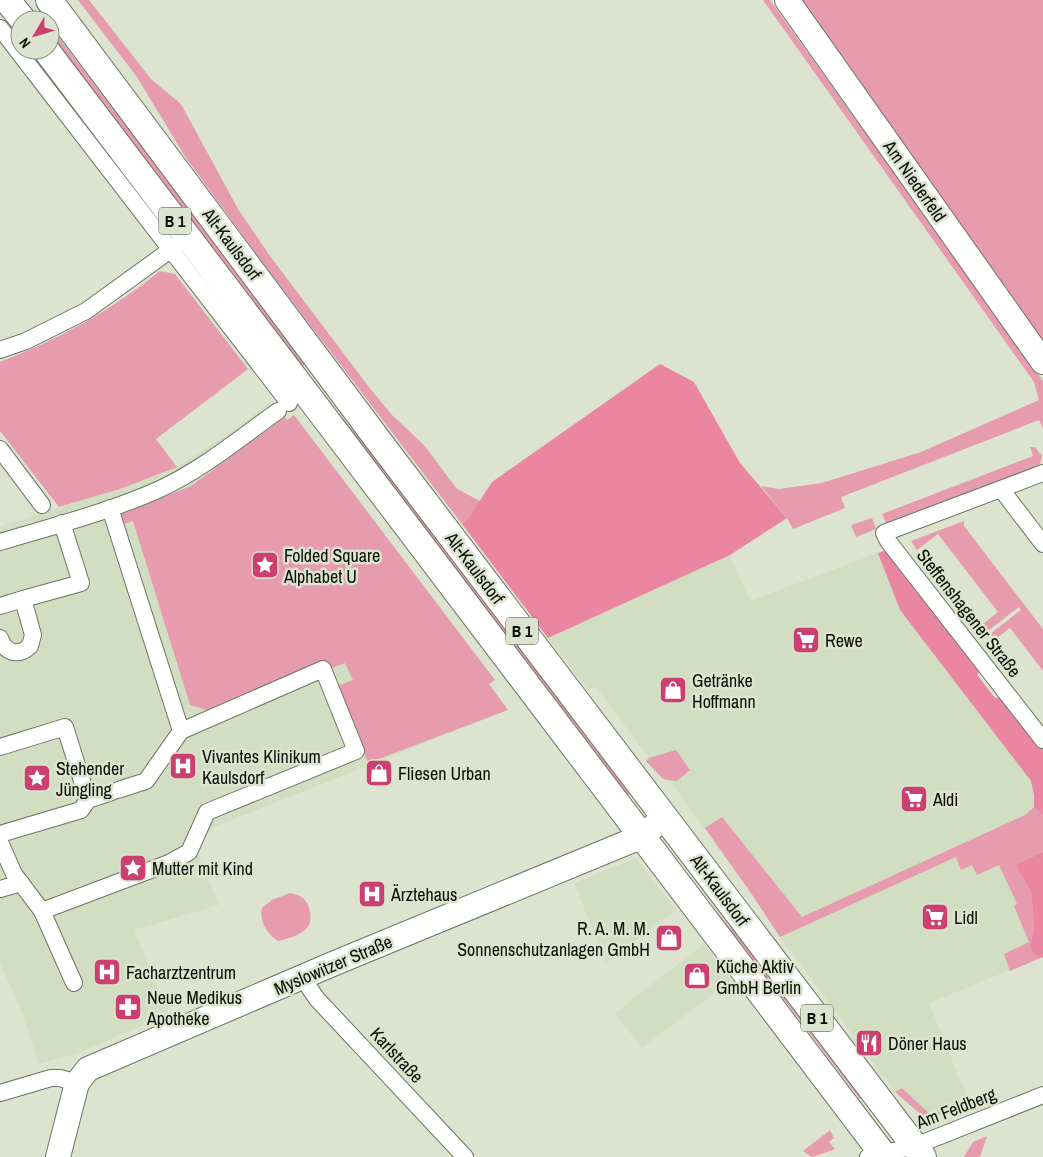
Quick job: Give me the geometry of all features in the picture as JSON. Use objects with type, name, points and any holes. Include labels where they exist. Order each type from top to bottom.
[{"type":"main road","name":"Alt-Kaulsdorf","points":[[48,0],[399,468],[919,1151]]},
{"type":"main road","name":"Alt-Kaulsdorf","points":[[53,60],[179,243],[643,836],[879,1156]]},
{"type":"street","name":"Am Niederfeld","points":[[787,0],[1043,362]]},
{"type":"street","name":"Alt-Kaulsdorf","points":[[0,28],[179,243],[284,407],[190,473],[160,489],[110,508]]},
{"type":"street","points":[[0,350],[26,341],[86,311],[179,243]]},
{"type":"street","points":[[0,449],[42,504]]},
{"type":"street","points":[[1043,473],[1001,488],[1043,544]]},
{"type":"street","name":"Steffenshagener Straße","points":[[1001,488],[884,533],[888,541],[1043,740]]},
{"type":"street","points":[[0,542],[110,508],[181,731]]},
{"type":"street","points":[[0,606],[81,583],[62,523]]},
{"type":"street","points":[[0,638],[5,648],[15,652],[26,649],[32,643],[33,635],[23,599]]},
{"type":"street","points":[[0,834],[81,810],[88,800],[146,781],[181,731],[323,669],[356,751],[207,812],[189,852],[169,863],[42,911]]},
{"type":"street","points":[[0,748],[65,728],[88,800]]},
{"type":"street","name":"Myslowitzer Straße","points":[[77,1083],[88,1069],[643,836],[664,817]]},
{"type":"street","points":[[0,842],[14,874],[42,911],[74,984]]},
{"type":"street","points":[[0,889],[21,883]]},
{"type":"street","name":"Karlstraße","points":[[304,977],[317,999],[465,1157]]},
{"type":"street","points":[[0,1093],[51,1078],[60,1078],[77,1083],[58,1157]]},
{"type":"street","name":"Am Feldberg","points":[[879,1156],[919,1151],[1043,1095]]},
{"type":"shaded area","points":[[78,0],[89,0],[151,79],[181,104],[238,209],[270,256],[372,391],[392,415],[424,445],[457,489],[480,501],[468,519],[462,524],[263,263],[186,158],[137,77]]},
{"type":"shaded area","points":[[763,0],[770,0],[1043,381],[1043,428],[1039,420],[841,497],[845,508],[793,529],[787,518],[761,486],[779,489],[822,483],[921,452],[1039,400],[1034,382]]},
{"type":"shaded area","points":[[799,0],[1043,0],[1043,345]]},
{"type":"shaded area","points":[[60,39],[115,112],[160,161],[305,358],[303,370],[60,56]]},
{"type":"shaded area","points":[[160,271],[175,274],[248,369],[156,439],[177,467],[120,489],[59,507],[0,431],[0,362],[43,344],[84,323],[123,299]]},
{"type":"shaded area","points":[[660,364],[694,382],[740,463],[787,518],[730,555],[548,638],[462,524],[468,519],[492,482]]},
{"type":"shaded area","points":[[325,397],[354,432],[373,448],[633,791],[624,798]]},
{"type":"shaded area","name":"Vivantes Klinikum Kaulsdorf","points":[[272,401],[508,710],[191,836],[219,905],[134,930],[169,1014],[78,1053],[39,1064],[23,1015],[0,962],[0,526],[120,489],[177,467],[225,436]]},
{"type":"shaded area","points":[[294,415],[495,680],[489,684],[508,710],[368,763],[337,686],[353,680],[345,663],[210,711],[190,705],[133,521],[123,524],[120,515],[191,486],[285,417],[287,420]]},
{"type":"shaded area","points":[[1030,447],[1035,447],[1042,456],[1040,464],[1034,468],[887,525],[882,514],[1033,456]]},
{"type":"shaded area","points":[[872,518],[876,529],[856,537],[851,525]]},
{"type":"shaded area","points":[[964,521],[964,526],[1043,629],[1043,671],[1010,628],[994,640],[990,634],[1021,610],[1019,607],[989,630],[983,624],[998,612],[938,534],[917,550],[911,541]]},
{"type":"shaded area","points":[[890,549],[981,669],[977,675],[995,698],[1003,697],[1043,750],[1043,815],[1034,807],[1031,781],[900,610],[878,553]]},
{"type":"shaded area","points":[[883,551],[1043,761],[1043,957],[929,1003],[969,1102],[930,1114],[903,1088],[895,1092],[780,937],[753,896],[670,781],[666,781],[596,687],[588,690],[548,638],[730,555],[750,601]]},
{"type":"shaded area","points":[[676,750],[690,770],[677,781],[663,779],[646,761],[649,758]]},
{"type":"shaded area","points":[[1034,807],[1043,815],[1043,852],[1015,865],[1031,891],[1034,927],[1030,947],[1034,954],[1040,958],[1010,971],[1004,954],[1029,942],[1014,906],[1017,904],[999,865],[977,875],[972,865],[961,870],[956,857],[780,937],[705,828],[722,817],[802,917],[1025,815]]},
{"type":"shaded area","points":[[1043,852],[1043,957],[1040,958],[1034,954],[1030,947],[1034,927],[1031,891],[1015,865]]},
{"type":"shaded area","points":[[636,858],[676,910],[606,963],[574,883]]},
{"type":"shaded area","points":[[290,893],[302,897],[310,910],[311,920],[307,928],[301,933],[278,941],[270,935],[265,927],[261,913],[262,908],[272,900]]},
{"type":"shaded area","points":[[713,907],[758,957],[865,1096],[860,1099],[786,1002],[747,961],[709,910]]},
{"type":"shaded area","points":[[704,944],[731,980],[642,1048],[615,1013]]},
{"type":"shaded area","points":[[902,1088],[930,1114],[954,1108],[931,1118],[925,1118],[895,1092]]},
{"type":"shaded area","points":[[830,1130],[834,1138],[829,1142],[835,1149],[813,1157],[803,1151]]},
{"type":"shaded area","points":[[987,1136],[980,1157],[964,1157],[973,1142]]},
{"type":"place","name":"Folded Square Alphabet U","points":[[265,565]]},
{"type":"place","name":"Rewe","points":[[806,640]]},
{"type":"place","name":"Getränke Hoffmann","points":[[673,690]]},
{"type":"place","name":"Vivantes Klinikum Kaulsdorf","points":[[183,766]]},
{"type":"place","name":"Fliesen Urban","points":[[379,773]]},
{"type":"place","name":"Stehender Jüngling","points":[[37,778]]},
{"type":"place","name":"Aldi","points":[[914,799]]},
{"type":"place","name":"Mutter mit Kind","points":[[133,868]]},
{"type":"place","name":"Ärztehaus","points":[[372,894]]},
{"type":"place","name":"Lidl","points":[[935,917]]},
{"type":"place","name":"R. A. M. M. Sonnenschutzanlagen GmbH","points":[[669,938]]},
{"type":"place","name":"Facharztzentrum","points":[[107,972]]},
{"type":"place","name":"Küche Aktiv GmbH Berlin","points":[[697,976]]},
{"type":"place","name":"Neue Medikus Apotheke","points":[[128,1007]]},
{"type":"place","name":"Döner Haus","points":[[869,1043]]}]
